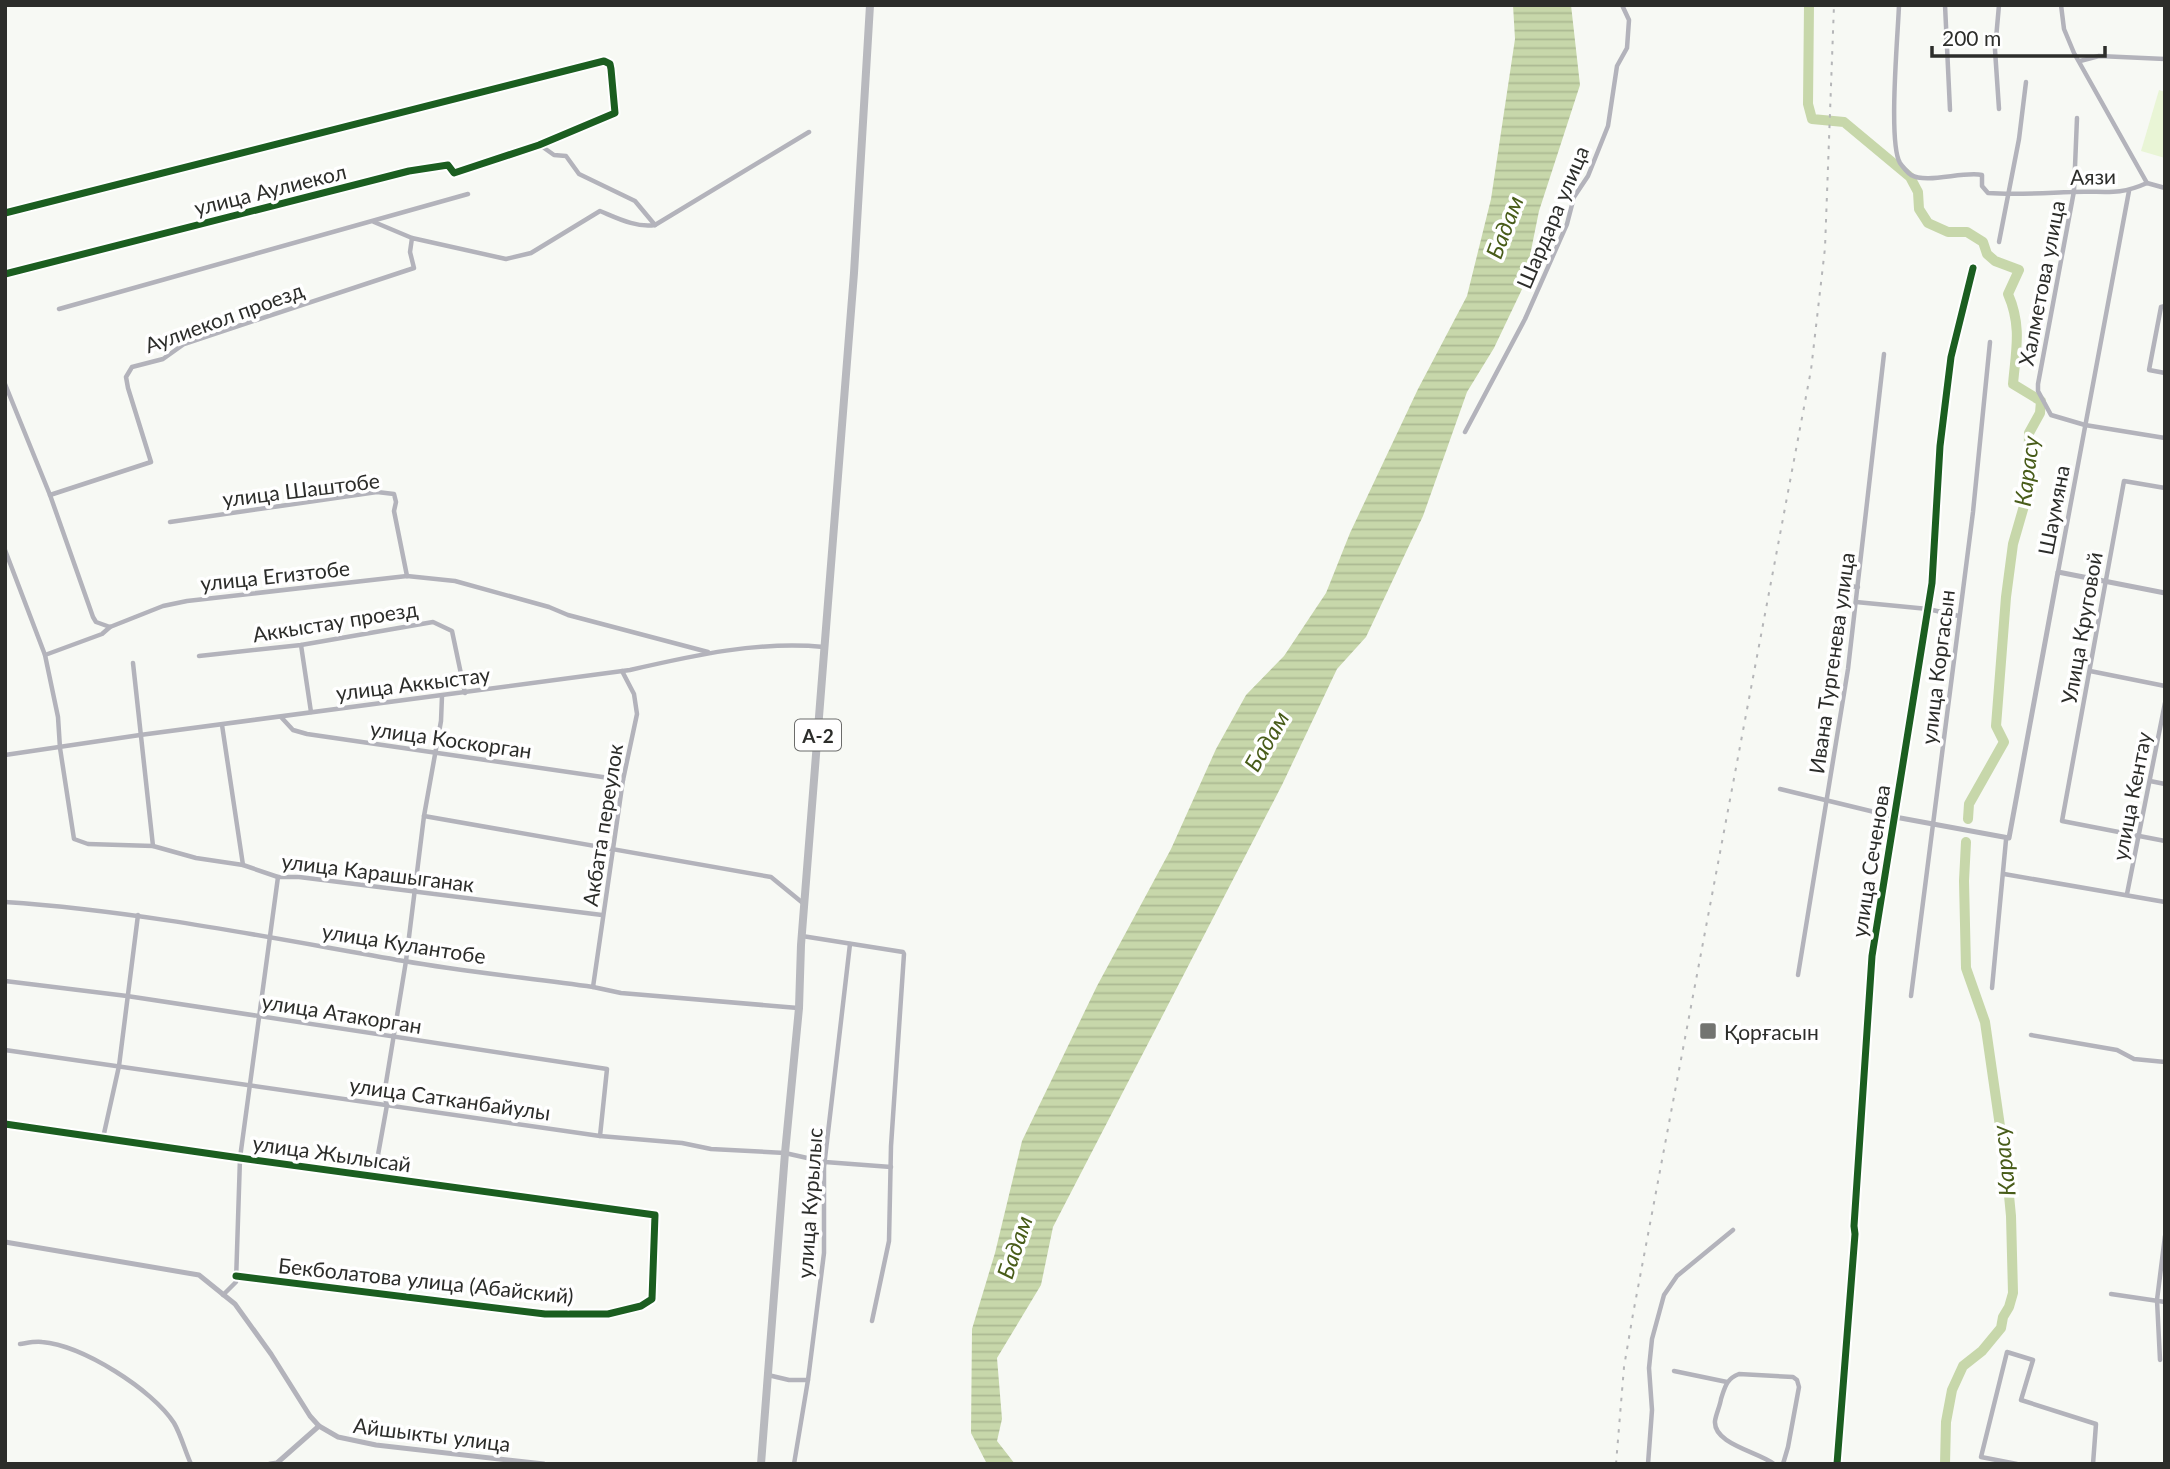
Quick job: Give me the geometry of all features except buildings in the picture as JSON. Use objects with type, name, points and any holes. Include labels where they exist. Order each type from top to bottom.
[{"type":"highway","name":"A-2","points":[[759,1463],[799,1008],[804,904],[853,273],[870,5]]},
{"type":"street","name":"Шардара улица","points":[[1465,432],[1525,319],[1567,224],[1574,197],[1588,176],[1608,126],[1617,66],[1627,48],[1629,20],[1622,5]]},
{"type":"street","name":"Аязи","points":[[1899,5],[1894,111],[1899,162],[1912,176],[1982,175],[1982,186],[1988,193],[2009,194],[2074,191],[2117,193],[2147,183]]},
{"type":"street","points":[[1945,5],[1950,110]]},
{"type":"street","points":[[1999,5],[1995,50],[1999,109]]},
{"type":"street","points":[[2061,5],[2064,29],[2147,183],[2165,188]]},
{"type":"street","points":[[2080,61],[2099,56],[2165,59]]},
{"type":"street","points":[[5,212],[446,99],[604,61],[610,64],[615,113],[540,145]]},
{"type":"street","points":[[1999,242],[2026,82]]},
{"type":"street","name":"Халметова улица","points":[[2077,118],[2074,191],[2038,391],[2051,415],[2085,425],[2165,438]]},
{"type":"street","points":[[371,221],[412,238],[506,260],[531,253],[600,211],[630,222],[654,225],[809,132]]},
{"type":"street","points":[[540,145],[554,155],[566,156],[579,174],[635,201],[654,225]]},
{"type":"street","name":"улица Аулиекол","points":[[5,274],[409,172],[448,165],[454,173],[540,145]]},
{"type":"street","name":"Шаумяна","points":[[1992,988],[2008,837],[2129,191]]},
{"type":"street","points":[[59,309],[468,194]]},
{"type":"street","name":"Аулиекол проезд","points":[[50,495],[151,462],[128,388],[126,377],[132,367],[163,359],[184,344],[414,268],[410,252],[412,238]]},
{"type":"street","name":"улица Сеченова","points":[[1837,1464],[1855,1234],[1872,956],[1932,583],[1940,446],[1951,362],[1973,268]]},
{"type":"street","points":[[2165,306],[2161,307],[2148,370],[2165,373]]},
{"type":"street","name":"улица Коргасын","points":[[1911,996],[1973,512],[1990,342]]},
{"type":"street","name":"Ивана Тургенева улица","points":[[1798,975],[1856,603],[1884,354]]},
{"type":"street","points":[[5,384],[50,495],[93,617],[96,622],[110,627]]},
{"type":"street","name":"Улица Круговой","points":[[2139,837],[2062,821],[2123,481],[2165,488]]},
{"type":"street","name":"улица Шаштобе","points":[[170,522],[377,492],[394,494],[397,502],[394,511],[407,576]]},
{"type":"street","name":"улица Карашыганак","points":[[5,550],[46,654],[56,703],[74,839],[88,844],[153,846],[196,858],[243,865],[278,877],[299,877],[603,915]]},
{"type":"street","points":[[2058,572],[2165,593]]},
{"type":"street","name":"улица Егизтобе","points":[[46,654],[102,634],[110,627],[163,606],[407,576],[454,581],[708,652]]},
{"type":"street","points":[[1841,585],[1858,587]]},
{"type":"street","points":[[1856,603],[1928,609],[1959,616]]},
{"type":"street","name":"Аккыстау проезд","points":[[199,656],[301,645],[433,622],[452,631],[465,693]]},
{"type":"street","name":"улица Аккыстау","points":[[5,755],[622,671],[708,652],[792,644],[824,647]]},
{"type":"street","points":[[301,645],[311,712]]},
{"type":"street","points":[[132,663],[153,846]]},
{"type":"street","name":"Акбата переулок","points":[[593,987],[623,780],[636,714],[634,694],[622,671]]},
{"type":"street","points":[[2090,671],[2165,686]]},
{"type":"street","points":[[374,1177],[387,1105],[384,1095],[406,961],[424,816],[441,721],[442,696]]},
{"type":"street","name":"улица Кентау","points":[[2127,894],[2165,703]]},
{"type":"street","name":"улица Коскорган","points":[[281,717],[293,730],[307,734],[623,780]]},
{"type":"street","points":[[222,725],[243,865]]},
{"type":"street","points":[[2150,781],[2165,784]]},
{"type":"street","points":[[1780,789],[1895,817]]},
{"type":"street","points":[[424,816],[771,877],[804,904]]},
{"type":"street","name":"улица Сеченова","points":[[1895,817],[2008,837]]},
{"type":"street","points":[[2139,837],[2165,841]]},
{"type":"street","points":[[2004,874],[2165,901]]},
{"type":"street","points":[[223,1294],[236,1282],[240,1158],[278,877]]},
{"type":"street","name":"улица Кулантобе","points":[[5,902],[138,915],[406,961],[621,993],[799,1008]]},
{"type":"street","points":[[103,1138],[119,1066],[138,915]]},
{"type":"street","points":[[802,936],[904,954],[889,1241],[872,1321]]},
{"type":"street","name":"улица Курылыс","points":[[794,1464],[824,1252],[825,1162],[850,944]]},
{"type":"street","name":"улица Атакорган","points":[[5,981],[127,996],[607,1069],[600,1136]]},
{"type":"street","points":[[2031,1035],[2117,1050],[2134,1059],[2165,1062]]},
{"type":"street","name":"улица Сатканбайулы","points":[[5,1050],[600,1136],[682,1143],[711,1149],[785,1153],[825,1162],[891,1167]]},
{"type":"street","name":"улица Жылысай","points":[[5,1124],[655,1214]]},
{"type":"street","name":"Бекболатова улица (Абайский)","points":[[236,1276],[545,1314],[608,1314],[641,1306],[652,1298],[655,1214]]},
{"type":"street","points":[[1648,1464],[1652,1410],[1649,1368],[1652,1339],[1664,1295],[1677,1276],[1733,1230]]},
{"type":"street","points":[[2160,1360],[2157,1300],[2165,1236]]},
{"type":"street","points":[[5,1242],[199,1275],[223,1294],[234,1304],[319,1426],[277,1463],[270,1464]]},
{"type":"street","points":[[2111,1294],[2165,1302]]},
{"type":"street","points":[[20,1344],[42,1342],[79,1352],[125,1377],[151,1396],[174,1424],[191,1464]]},
{"type":"street","points":[[2017,1464],[1981,1457],[2007,1352],[2033,1360],[2021,1400],[2096,1424],[2093,1464]]},
{"type":"street","points":[[1674,1371],[1727,1382]]},
{"type":"street","points":[[768,1374],[789,1380],[808,1380]]},
{"type":"street","points":[[1774,1464],[1717,1433],[1715,1422],[1727,1382],[1740,1374],[1793,1377],[1797,1380],[1799,1387],[1783,1464]]},
{"type":"street","name":"Айшыкты улица","points":[[319,1426],[338,1437],[376,1445],[544,1464]]},
{"type":"shaded area","points":[[2159,90],[2165,92],[2165,158],[2141,151]]},
{"type":"water","name":"Бадам","points":[[1513,5],[1571,5],[1580,85],[1539,211],[1524,285],[1494,348],[1467,392],[1423,516],[1366,637],[1337,669],[1282,785],[1053,1227],[1041,1285],[997,1358],[1002,1419],[997,1441],[1015,1464],[987,1464],[971,1433],[972,1329],[995,1253],[1022,1141],[1097,986],[1171,849],[1216,749],[1246,695],[1284,656],[1326,593],[1350,533],[1418,389],[1467,296],[1491,199],[1515,39]]},
{"type":"waterway","name":"Карасу","points":[[1809,5],[1808,104],[1812,119],[1844,122],[1910,177],[1918,192],[1919,209],[1928,223],[1948,232],[1967,232],[1983,242],[1987,254],[1995,261],[2019,270],[2008,294],[2017,328],[2013,384],[2041,401],[2040,413],[2029,433],[2028,492],[2013,544],[2006,597],[1996,726],[2004,742],[1969,804],[1968,819]]},
{"type":"waterway","name":"Карасу","points":[[1945,1464],[1946,1422],[1952,1390],[1963,1366],[1982,1351],[2001,1328],[2013,1293],[2007,1175],[1985,1022],[1966,968],[1966,842]]},
{"type":"railway","points":[[1616,1464],[1624,1367],[1633,1314],[1811,370],[1825,248],[1834,5]]},
{"type":"cycle path","points":[[5,213],[604,61],[610,64],[615,113],[539,145],[454,173],[448,165],[409,171],[5,274]]},
{"type":"cycle path","points":[[1837,1464],[1855,1234],[1872,956],[1932,583],[1940,446],[1951,357],[1973,268]]},
{"type":"cycle path","points":[[5,1124],[655,1215],[652,1299],[641,1306],[608,1314],[545,1314],[236,1276]]},
{"type":"place","name":"Қорғасын","points":[[1708,1031]]}]
